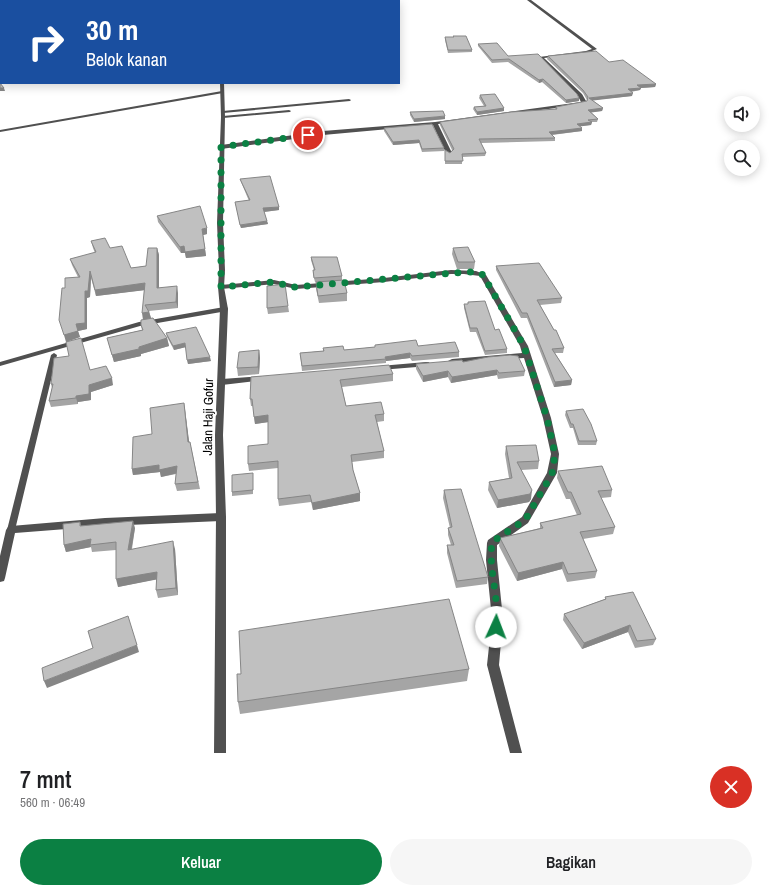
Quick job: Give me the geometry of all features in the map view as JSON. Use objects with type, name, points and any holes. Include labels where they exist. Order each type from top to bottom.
[{"type":"street","points":[[221,147],[323,133],[435,123],[577,105],[584,102],[580,95],[541,57],[587,52],[595,49],[529,0]]},
{"type":"street","name":"Jalan Haji Gofur","points":[[220,753],[221,517],[219,435],[224,309],[221,287],[222,84]]},
{"type":"street","points":[[435,123],[449,153]]},
{"type":"street","points":[[221,287],[274,282],[288,287],[296,287],[465,272],[479,272],[483,275],[524,346],[547,418],[555,454],[552,474],[525,520],[492,542],[490,556],[498,615],[493,651],[493,665],[516,753]]},
{"type":"street","points":[[0,364],[138,324],[224,309]]},
{"type":"street","points":[[369,369],[527,355]]},
{"type":"street","points":[[222,382],[268,378]]},
{"type":"street","points":[[0,578],[11,530],[105,522],[221,517]]},
{"type":"lane","points":[[0,131],[222,92]]},
{"type":"lane","points":[[223,114],[349,100]]},
{"type":"lane","points":[[223,114],[289,111]]},
{"type":"lane","points":[[11,530],[54,355]]},
{"type":"building","points":[[453,36],[466,36],[472,50],[448,50],[445,37],[454,37]]},
{"type":"building","points":[[497,43],[508,56],[538,54],[577,94],[579,98],[566,100],[543,79],[539,80],[509,59],[492,60],[478,44]]},
{"type":"building","points":[[596,51],[609,62],[623,60],[656,84],[637,85],[641,88],[628,89],[633,93],[589,98],[603,108],[588,110],[598,119],[588,120],[592,122],[577,124],[582,128],[549,132],[555,138],[479,139],[486,153],[462,154],[463,161],[445,161],[445,150],[450,153],[454,149],[440,122],[511,112],[557,109],[556,107],[587,101],[588,97],[583,90],[548,56]]},
{"type":"building","points":[[495,94],[504,108],[477,112],[474,107],[486,106],[480,95]]},
{"type":"building","points":[[443,111],[445,116],[414,119],[410,112]]},
{"type":"building","points":[[432,124],[444,148],[422,149],[419,140],[393,142],[384,128]]},
{"type":"building","points":[[270,176],[279,207],[263,208],[267,221],[240,225],[235,202],[250,200],[240,179]]},
{"type":"building","points":[[200,206],[207,228],[202,229],[205,249],[185,252],[184,246],[180,247],[157,216]]},
{"type":"building","points":[[105,238],[110,248],[122,246],[131,268],[146,266],[148,248],[157,248],[157,288],[177,286],[176,302],[145,305],[149,312],[142,313],[145,283],[95,290],[90,271],[88,291],[85,291],[85,323],[76,324],[78,331],[64,335],[59,320],[62,288],[65,288],[65,278],[80,277],[70,259],[96,252],[91,241]]},
{"type":"building","points":[[468,247],[475,262],[458,262],[453,248]]},
{"type":"building","points":[[311,257],[337,257],[342,276],[314,278],[313,270],[315,270]]},
{"type":"building","points":[[539,263],[562,298],[537,300],[554,330],[556,330],[564,348],[552,349],[572,380],[555,382],[527,313],[522,313],[496,266]]},
{"type":"building","points":[[344,280],[347,293],[318,296],[316,282]]},
{"type":"building","points":[[285,284],[288,306],[267,308],[267,286]]},
{"type":"building","points":[[485,301],[495,330],[499,329],[507,349],[485,351],[477,328],[470,328],[464,304],[468,304],[468,302]]},
{"type":"building","points":[[153,318],[167,338],[139,347],[139,349],[112,355],[107,338],[143,330],[141,320]]},
{"type":"building","points":[[196,327],[210,357],[187,360],[185,343],[173,346],[166,333]]},
{"type":"building","points":[[81,338],[90,370],[106,366],[112,378],[89,385],[89,394],[76,396],[76,398],[49,401],[53,384],[51,384],[54,358],[69,356],[66,342]]},
{"type":"building","points":[[416,340],[418,346],[455,342],[459,352],[412,356],[410,353],[385,357],[386,359],[302,366],[300,353],[324,351],[323,348],[343,346],[344,350],[375,347],[375,345]]},
{"type":"building","points":[[259,350],[258,367],[237,368],[239,352]]},
{"type":"building","points":[[510,355],[518,356],[525,371],[499,373],[497,370],[452,377],[448,371],[423,376],[416,364],[462,360],[463,362],[488,357]]},
{"type":"building","points":[[389,365],[393,374],[340,380],[346,406],[381,402],[384,414],[375,415],[384,451],[351,455],[353,470],[360,493],[312,503],[310,495],[278,499],[278,461],[248,464],[248,446],[268,444],[268,415],[254,417],[252,399],[250,399],[251,377]]},
{"type":"building","points":[[184,403],[188,442],[190,442],[198,482],[175,484],[177,466],[159,470],[159,465],[132,469],[133,437],[152,434],[150,408]]},
{"type":"building","points":[[583,409],[591,424],[597,441],[579,441],[573,424],[571,424],[566,411]]},
{"type":"building","points":[[536,445],[539,461],[517,462],[532,490],[530,494],[498,500],[489,482],[512,478],[506,446]]},
{"type":"building","points":[[602,466],[612,490],[598,491],[615,527],[580,532],[597,571],[568,574],[563,562],[518,573],[500,538],[543,528],[540,523],[581,514],[571,492],[568,492],[558,471]]},
{"type":"building","points":[[253,473],[253,490],[232,492],[232,475]]},
{"type":"building","points":[[461,489],[488,577],[457,581],[447,545],[454,545],[448,528],[452,527],[444,490]]},
{"type":"building","points":[[133,521],[128,550],[173,541],[176,588],[156,590],[157,572],[116,579],[116,542],[90,545],[91,539],[64,545],[63,524],[80,522],[80,526]]},
{"type":"building","points":[[633,592],[656,639],[637,641],[630,625],[584,643],[564,614],[606,599],[605,597]]},
{"type":"building","points":[[449,599],[469,669],[238,702],[237,674],[241,674],[239,631]]},
{"type":"building","points":[[128,616],[137,645],[44,681],[42,668],[93,648],[88,631]]},
{"type":"route","points":[[308,135],[221,147],[221,287],[274,282],[288,287],[296,287],[385,280],[410,276],[465,272],[482,273],[524,346],[547,418],[555,454],[552,474],[542,488],[525,520],[492,542],[490,556],[498,615],[496,627]]}]
